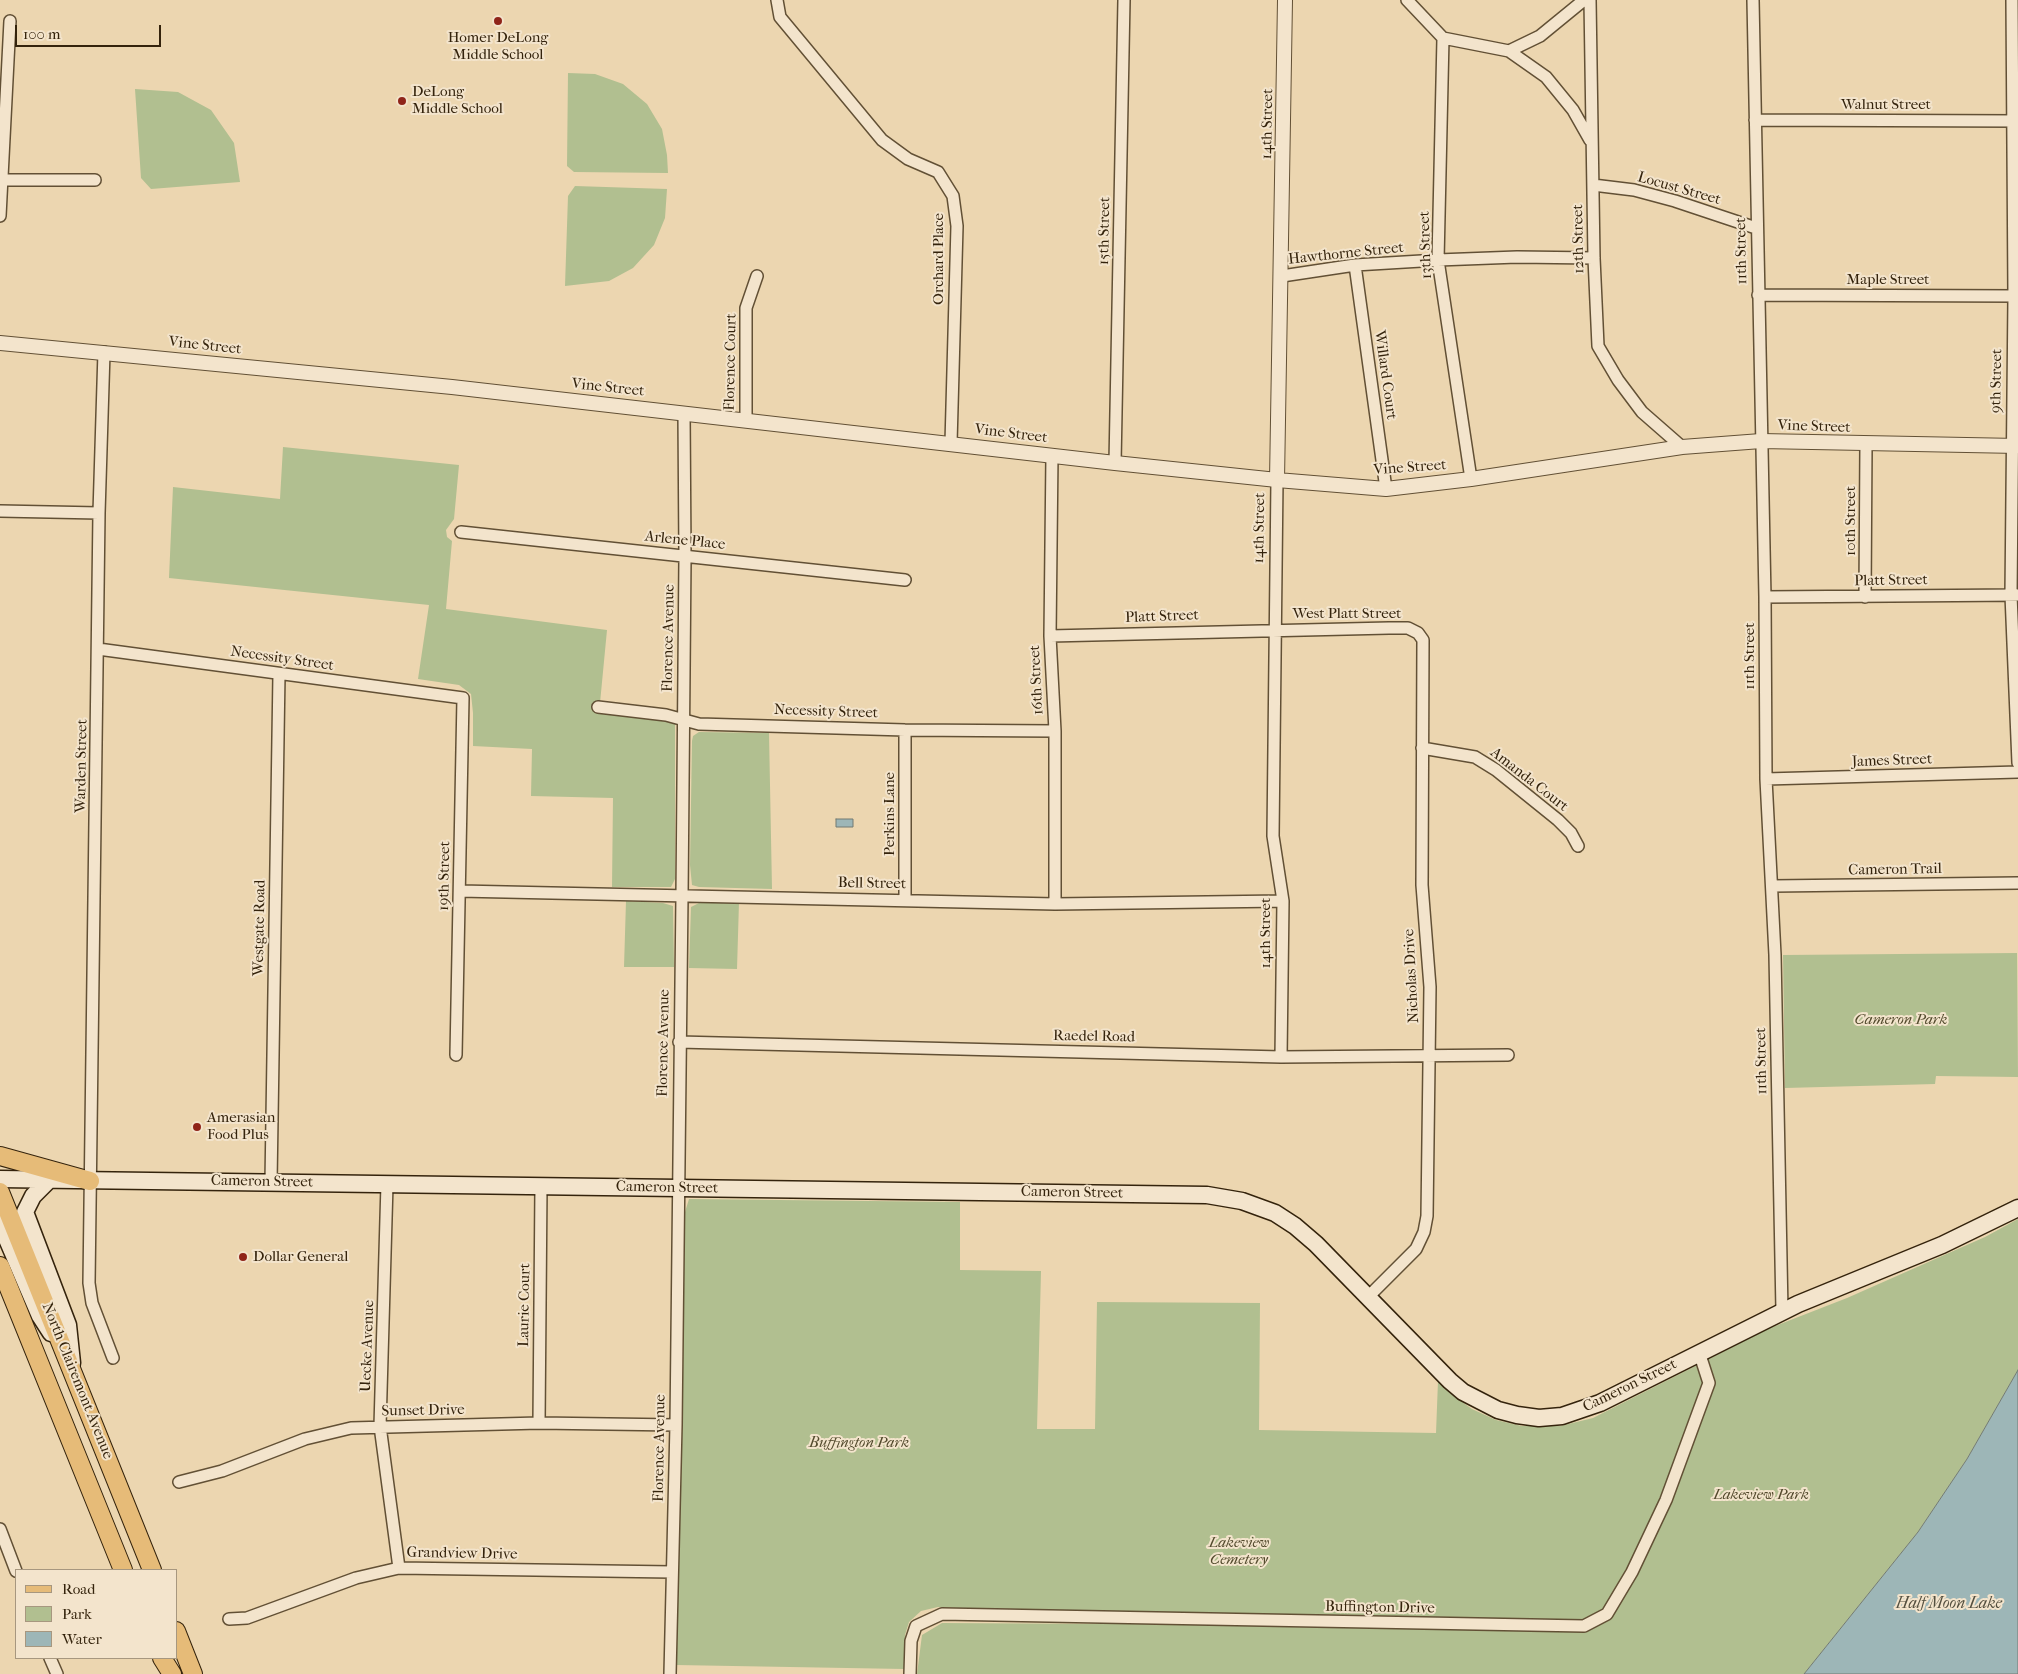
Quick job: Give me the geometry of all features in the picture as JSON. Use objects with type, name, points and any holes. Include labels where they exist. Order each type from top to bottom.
[{"type":"main road","points":[[0,1156],[90,1181]]},
{"type":"main road","name":"Cameron Street","points":[[0,1179],[1207,1195],[1233,1199],[1275,1213],[1295,1226],[1316,1244],[1463,1392],[1498,1410],[1539,1418],[1562,1416],[1581,1411],[1782,1311],[1942,1245],[2018,1208]]},
{"type":"main road","points":[[49,1180],[33,1196],[25,1212],[68,1325],[73,1372]]},
{"type":"main road","name":"North Clairemont Avenue","points":[[0,1192],[152,1569]]},
{"type":"main road","points":[[0,1223],[40,1316],[66,1356]]},
{"type":"main road","name":"North Clairemont Avenue","points":[[0,1266],[123,1569]]},
{"type":"main road","points":[[178,1636],[193,1674]]},
{"type":"main road","points":[[157,1659],[163,1674]]},
{"type":"main road","points":[[163,1659],[172,1674]]},
{"type":"street","name":"Orchard Place","points":[[777,0],[780,16],[882,140],[908,159],[938,172],[953,196],[956,226],[951,443]]},
{"type":"street","name":"15th Street","points":[[1115,463],[1124,0]]},
{"type":"street","name":"14th Street","points":[[1281,1057],[1283,901],[1273,836],[1274,629],[1286,0]]},
{"type":"street","points":[[1407,0],[1443,38],[1509,51],[1546,77],[1573,110],[1591,141]]},
{"type":"street","points":[[1509,51],[1540,36],[1584,0]]},
{"type":"street","name":"12th Street","points":[[1590,0],[1591,141],[1598,346],[1618,380],[1642,412],[1682,447]]},
{"type":"street","name":"11th Street","points":[[1753,0],[1756,228],[1765,597],[1766,779],[1772,886],[1782,1311]]},
{"type":"street","name":"9th Street","points":[[2012,0],[2016,296],[2014,595],[2018,763]]},
{"type":"street","points":[[0,216],[10,21]]},
{"type":"street","name":"13th Street","points":[[1443,38],[1438,260],[1471,479]]},
{"type":"street","name":"Walnut Street","points":[[1755,120],[2015,120]]},
{"type":"street","points":[[2,180],[95,180]]},
{"type":"street","name":"Locust Street","points":[[1593,184],[1634,190],[1756,228]]},
{"type":"street","name":"Hawthorne Street","points":[[1282,276],[1355,265],[1438,260],[1517,257],[1594,258]]},
{"type":"street","name":"Willard Court","points":[[1355,265],[1386,489]]},
{"type":"street","name":"Florence Court","points":[[746,420],[746,308],[758,276]]},
{"type":"street","name":"Maple Street","points":[[1758,295],[2016,296]]},
{"type":"street","name":"Vine Street","points":[[0,343],[104,352],[684,413],[1115,463],[1386,489],[1471,479],[1682,447],[1761,441],[2015,446]]},
{"type":"street","name":"Warden Street","points":[[104,352],[99,513],[98,708],[89,1283],[92,1303],[113,1358]]},
{"type":"street","name":"Florence Avenue","points":[[670,1674],[676,1425],[682,896],[685,557],[684,413]]},
{"type":"street","name":"10th Street","points":[[1865,597],[1866,444]]},
{"type":"street","name":"16th Street","points":[[1052,455],[1050,636],[1055,730],[1055,904]]},
{"type":"street","points":[[0,511],[99,513]]},
{"type":"street","name":"Arlene Place","points":[[461,532],[905,580]]},
{"type":"street","name":"Platt Street","points":[[1765,597],[2014,595]]},
{"type":"street","name":"West Platt Street","points":[[1274,629],[1408,628],[1418,633]]},
{"type":"street","name":"Platt Street","points":[[1050,636],[1274,629]]},
{"type":"street","name":"Nicholas Drive","points":[[1368,1297],[1416,1249],[1424,1232],[1427,1216],[1430,1055],[1429,964],[1422,885],[1423,640],[1418,633]]},
{"type":"street","name":"Necessity Street","points":[[98,649],[463,698]]},
{"type":"street","name":"Westgate Road","points":[[271,1182],[279,674]]},
{"type":"street","name":"19th Street","points":[[456,1055],[463,698]]},
{"type":"street","name":"Necessity Street","points":[[598,707],[683,719],[699,724],[905,730],[1055,730]]},
{"type":"street","name":"Perkins Lane","points":[[904,899],[905,730]]},
{"type":"street","name":"Amanda Court","points":[[1422,748],[1476,757],[1496,770],[1558,820],[1571,833],[1578,846]]},
{"type":"street","name":"James Street","points":[[1766,779],[2018,772]]},
{"type":"street","name":"Cameron Trail","points":[[1772,886],[2018,883]]},
{"type":"street","name":"Bell Street","points":[[460,891],[904,899],[1055,904],[1283,901]]},
{"type":"street","name":"Raedel Road","points":[[679,1042],[1281,1057],[1508,1055]]},
{"type":"street","name":"Uecke Avenue","points":[[387,1184],[380,1426],[399,1568]]},
{"type":"street","name":"Laurie Court","points":[[539,1423],[541,1186]]},
{"type":"street","name":"Buffington Drive","points":[[910,1674],[911,1642],[916,1626],[942,1614],[1584,1626],[1607,1614],[1632,1572],[1666,1500],[1709,1383],[1700,1352]]},
{"type":"street","name":"Sunset Drive","points":[[179,1482],[222,1471],[305,1439],[351,1428],[539,1423],[676,1425]]},
{"type":"street","points":[[0,1529],[15,1569]]},
{"type":"street","name":"Grandview Drive","points":[[229,1620],[247,1618],[356,1578],[399,1568],[672,1572]]},
{"type":"street","points":[[50,1659],[56,1674]]},
{"type":"green space","points":[[568,73],[595,74],[623,84],[647,104],[662,129],[668,173],[574,172],[567,166]]},
{"type":"green space","points":[[135,89],[178,92],[211,110],[234,143],[240,182],[151,189],[141,178]]},
{"type":"green space","points":[[575,186],[667,189],[665,218],[654,245],[633,268],[609,281],[565,286],[568,196]]},
{"type":"green space","points":[[283,447],[459,465],[454,519],[446,530],[447,537],[452,541],[446,609],[607,630],[600,703],[671,721],[675,724],[675,879],[671,887],[612,887],[613,798],[531,796],[532,749],[473,746],[471,694],[459,685],[418,679],[429,605],[169,578],[173,487],[280,499]]},
{"type":"green space","points":[[699,732],[769,733],[772,889],[699,887],[692,885],[690,865],[692,741],[693,736]]},
{"type":"green space","points":[[626,901],[663,903],[673,906],[674,967],[624,967]]},
{"type":"green space","points":[[739,902],[737,969],[689,968],[691,907],[699,903]]},
{"type":"green space","name":"Cameron Park","points":[[2017,953],[2018,1077],[1936,1076],[1935,1084],[1785,1088],[1783,955]]},
{"type":"green space","points":[[689,1199],[960,1202],[960,1270],[1041,1271],[1037,1429],[1095,1429],[1097,1302],[1260,1303],[1259,1430],[1436,1433],[1438,1381],[1451,1394],[1472,1409],[1496,1420],[1522,1426],[1560,1426],[1593,1418],[1770,1328],[1847,1298],[1985,1237],[2018,1219],[2018,1370],[1967,1459],[1918,1532],[1804,1674],[917,1674],[922,1635],[942,1623],[1111,1624],[1116,1616],[938,1607],[921,1611],[909,1622],[905,1635],[904,1669],[676,1665],[685,1212]]},
{"type":"water","points":[[836,819],[853,819],[853,827],[836,827]]},
{"type":"water","name":"Half Moon Lake","points":[[2018,1370],[2018,1674],[1804,1674],[1918,1532],[1967,1459]]},
{"type":"place","name":"Homer DeLong Middle School","points":[[498,21]]},
{"type":"place","name":"DeLong Middle School","points":[[402,101]]},
{"type":"place","name":"Amerasian Food Plus","points":[[197,1127]]},
{"type":"place","name":"Dollar General","points":[[243,1257]]},
{"type":"park label","name":"Buffington Park","points":[[859,1443]]},
{"type":"park label","name":"Lakeview Park","points":[[1761,1495]]},
{"type":"park label","name":"Lakeview Cemetery","points":[[1239,1552]]}]
